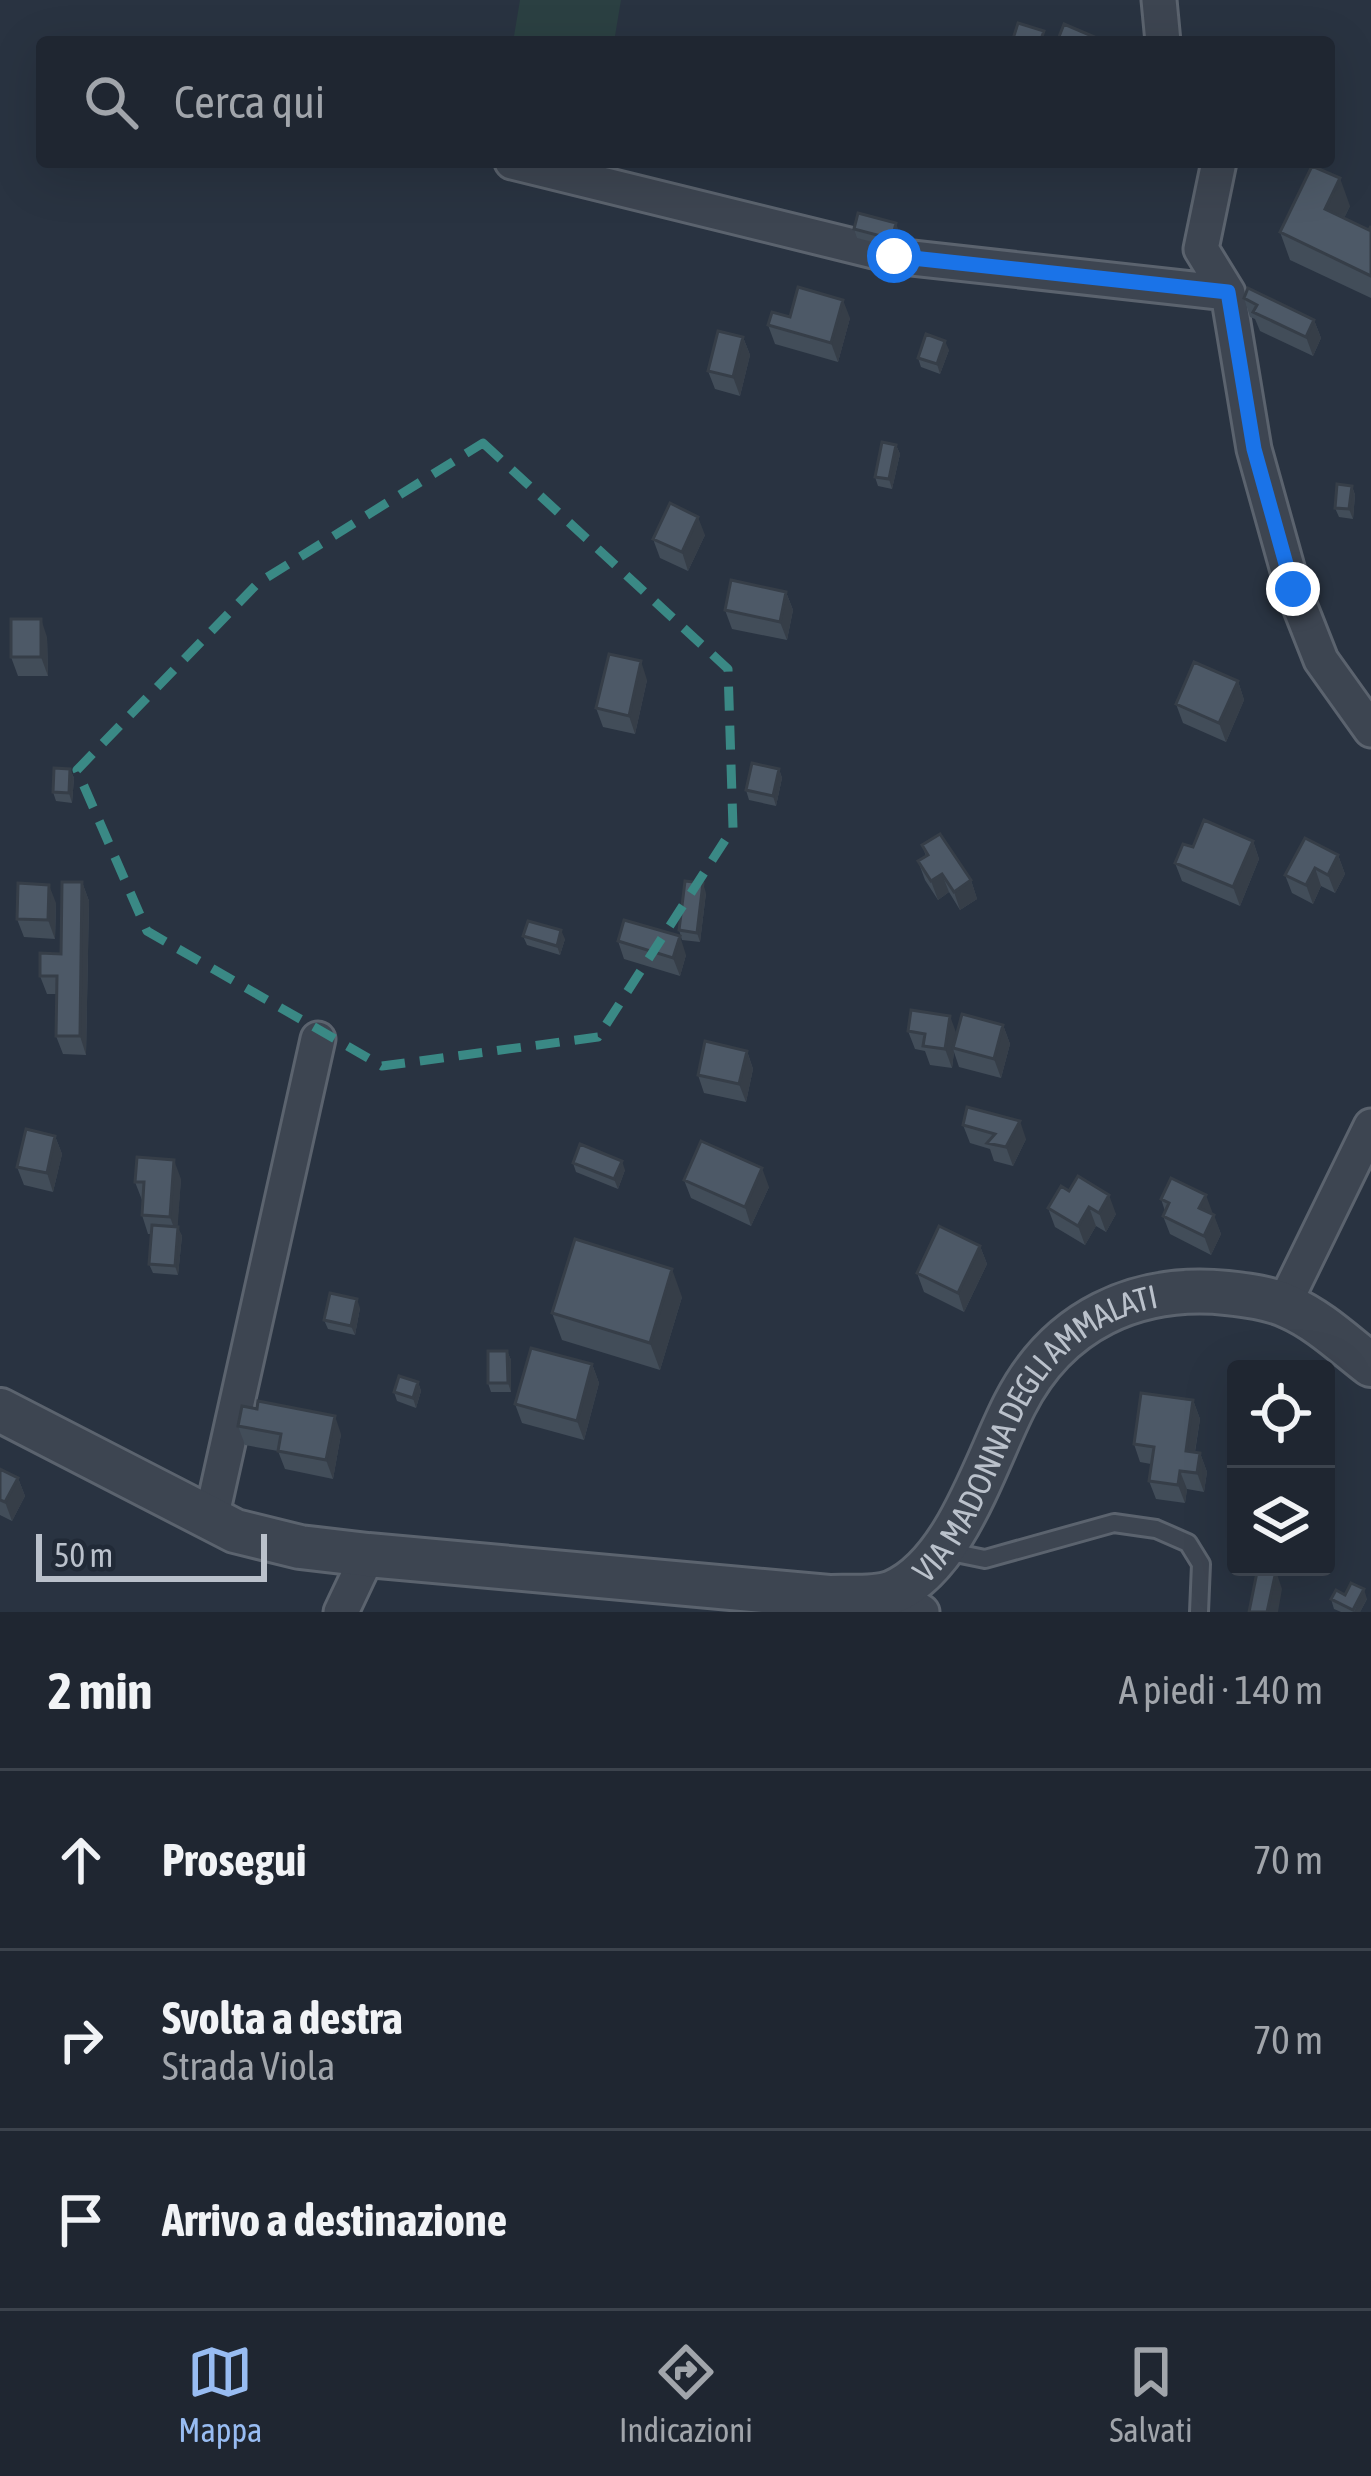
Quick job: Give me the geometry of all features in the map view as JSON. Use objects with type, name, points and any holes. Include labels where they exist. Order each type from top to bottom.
[{"type":"street","points":[[1159,0],[1162,36]]},
{"type":"street","points":[[536,168],[894,256],[1228,292]]},
{"type":"street","points":[[1218,168],[1201,249],[1228,292],[1254,449],[1293,589],[1321,660],[1371,730]]},
{"type":"street","points":[[211,1519],[318,1039]]},
{"type":"street","points":[[1284,1304],[1371,1126]]},
{"type":"street","name":"VIA MADONNA DEGLI AMMALATI","points":[[0,1410],[211,1519],[264,1541],[368,1555],[907,1602],[963,1518],[1016,1401],[1036,1370],[1063,1340],[1094,1318],[1162,1292],[1198,1290],[1284,1304],[1371,1365]]},
{"type":"street","points":[[341,1612],[368,1555]]},
{"type":"lane","points":[[940,1550],[985,1559],[1114,1523],[1156,1529],[1187,1543],[1201,1564],[1199,1612]]},
{"type":"highlighted area","points":[[483,443],[728,669],[733,828],[598,1037],[382,1066],[147,931],[77,770],[258,583]]},
{"type":"green space","points":[[520,0],[621,0],[615,36],[514,36]]},
{"type":"building","points":[[1018,23],[1044,31],[1042,36],[1014,36]]},
{"type":"building","points":[[1064,24],[1092,36],[1059,36]]},
{"type":"building","points":[[1311,168],[1340,178],[1325,209],[1369,230],[1371,226],[1371,276],[1280,232]]},
{"type":"building","points":[[858,213],[896,223],[892,239],[854,229]]},
{"type":"building","points":[[798,287],[843,300],[831,343],[768,325],[772,312],[790,317]]},
{"type":"building","points":[[1248,288],[1314,320],[1306,337],[1253,312],[1257,305],[1244,298]]},
{"type":"building","points":[[718,331],[743,337],[733,377],[708,371]]},
{"type":"building","points":[[926,334],[945,341],[937,364],[918,358]]},
{"type":"building","points":[[882,442],[896,445],[889,479],[875,477]]},
{"type":"building","points":[[1337,484],[1352,486],[1349,509],[1335,508]]},
{"type":"building","points":[[670,503],[698,517],[682,552],[653,539]]},
{"type":"building","points":[[731,580],[786,592],[780,622],[725,610]]},
{"type":"building","points":[[11,619],[41,619],[41,657],[11,657]]},
{"type":"building","points":[[609,654],[641,661],[629,716],[596,708]]},
{"type":"building","points":[[1194,662],[1238,681],[1219,723],[1176,704]]},
{"type":"building","points":[[752,763],[779,769],[773,796],[746,790]]},
{"type":"building","points":[[54,768],[70,769],[69,793],[53,792]]},
{"type":"building","points":[[1204,820],[1253,841],[1233,887],[1175,863],[1183,844],[1193,847]]},
{"type":"building","points":[[940,834],[971,880],[954,892],[942,874],[931,881],[918,861],[928,855],[922,845]]},
{"type":"building","points":[[1305,838],[1338,855],[1328,875],[1315,868],[1306,885],[1285,875]]},
{"type":"building","points":[[685,881],[703,883],[697,933],[679,930]]},
{"type":"building","points":[[62,882],[82,882],[80,1036],[56,1036],[57,976],[40,976],[40,953],[61,954]]},
{"type":"building","points":[[18,883],[49,885],[48,920],[17,919]]},
{"type":"building","points":[[624,920],[680,936],[673,958],[618,941]]},
{"type":"building","points":[[528,921],[561,930],[557,946],[523,936]]},
{"type":"building","points":[[911,1010],[950,1016],[945,1049],[923,1046],[925,1034],[908,1031]]},
{"type":"building","points":[[962,1014],[1003,1025],[994,1059],[953,1048]]},
{"type":"building","points":[[705,1041],[747,1051],[739,1084],[698,1075]]},
{"type":"building","points":[[967,1107],[1020,1121],[1006,1147],[987,1143],[995,1134],[963,1125]]},
{"type":"building","points":[[26,1129],[55,1136],[47,1173],[17,1167]]},
{"type":"building","points":[[701,1141],[762,1168],[745,1207],[684,1180]]},
{"type":"building","points":[[580,1144],[622,1161],[614,1179],[573,1163]]},
{"type":"building","points":[[137,1157],[174,1160],[170,1217],[142,1215],[144,1182],[135,1182]]},
{"type":"building","points":[[1078,1176],[1109,1195],[1099,1213],[1089,1207],[1078,1226],[1048,1208],[1061,1186],[1069,1191]]},
{"type":"building","points":[[1171,1178],[1206,1195],[1199,1208],[1214,1215],[1204,1236],[1163,1216],[1169,1203],[1161,1199]]},
{"type":"building","points":[[152,1225],[178,1227],[175,1266],[149,1264]]},
{"type":"building","points":[[939,1226],[980,1246],[958,1293],[917,1273]]},
{"type":"building","points":[[575,1239],[672,1269],[650,1343],[552,1313]]},
{"type":"building","points":[[330,1293],[357,1299],[351,1326],[324,1320]]},
{"type":"building","points":[[531,1348],[592,1364],[577,1421],[515,1404]]},
{"type":"building","points":[[488,1351],[507,1351],[508,1383],[488,1383]]},
{"type":"building","points":[[399,1376],[418,1382],[413,1398],[394,1392]]},
{"type":"building","points":[[1141,1393],[1193,1400],[1186,1451],[1200,1453],[1197,1473],[1180,1471],[1178,1485],[1149,1481],[1154,1447],[1134,1444]]},
{"type":"building","points":[[258,1401],[335,1416],[326,1460],[278,1451],[281,1434],[238,1426],[242,1406],[257,1409]]},
{"type":"building","points":[[0,1469],[18,1478],[5,1502],[0,1500]]},
{"type":"building","points":[[1256,1576],[1275,1576],[1267,1612],[1249,1612]]},
{"type":"building","points":[[1351,1583],[1364,1589],[1353,1610],[1331,1599],[1336,1590],[1345,1595]]},
{"type":"route","points":[[894,256],[1228,292],[1254,449],[1293,589]]}]
